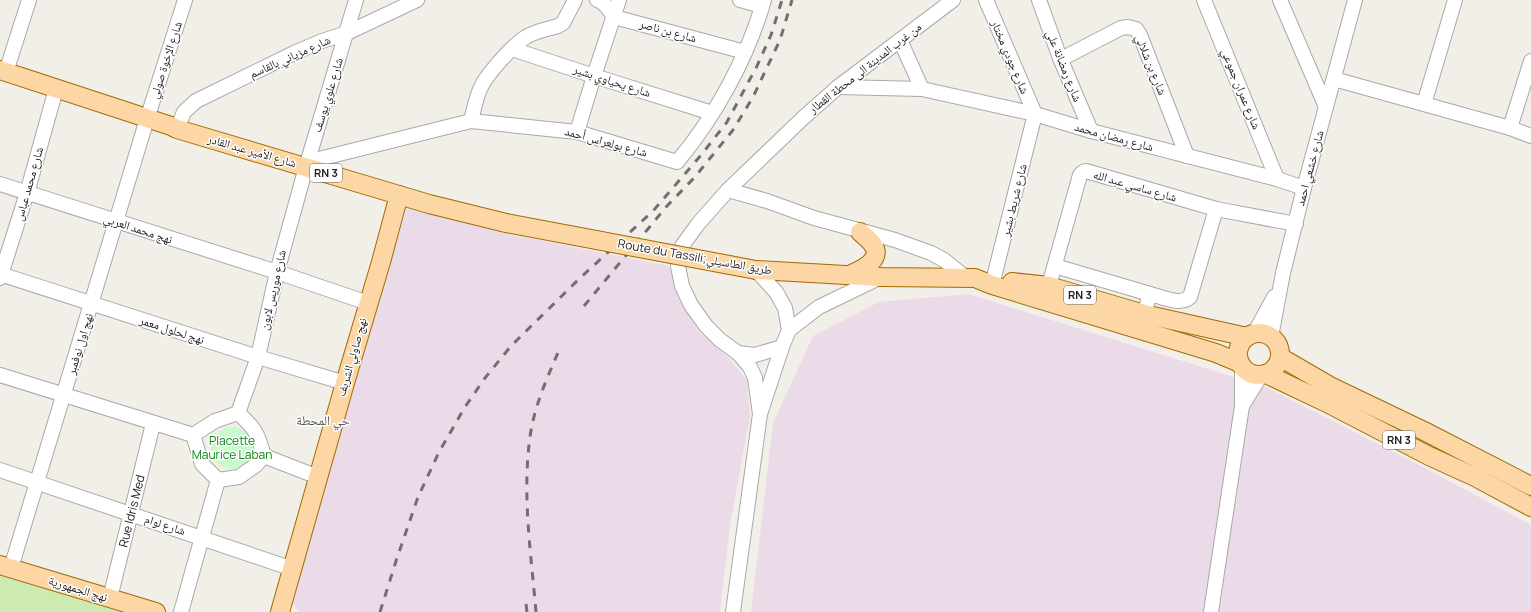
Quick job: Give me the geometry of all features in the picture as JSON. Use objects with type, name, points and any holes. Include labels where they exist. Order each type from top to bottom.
[{"type":"main road","name":"شارع الأمير عبد القادر","points":[[3,71],[177,129],[306,165],[429,204],[506,223]]},
{"type":"main road","name":"نهج صاولي الشربف","points":[[280,612],[392,224],[399,195]]},
{"type":"main road","name":"Route du Tassili;طريق الطاسيلي","points":[[506,223],[756,270],[881,277],[983,280],[1251,335]]},
{"type":"main road","points":[[849,275],[868,266],[875,255],[873,245],[860,232]]},
{"type":"main road","name":"Route du Tassili;طريق الطاسيلي","points":[[1047,293],[1227,357],[1241,365]]},
{"type":"main road","points":[[1261,333],[1271,336],[1278,345],[1280,357],[1276,367],[1264,374],[1250,373],[1241,365],[1238,351],[1240,346],[1251,335],[1261,333]]},
{"type":"main road","name":"RN 3","points":[[1280,357],[1330,386],[1531,486]]},
{"type":"main road","name":"RN 3","points":[[1264,374],[1328,403],[1422,453],[1531,507]]},
{"type":"main road","points":[[1422,453],[1437,447],[1431,435]]},
{"type":"main road","name":"نهج الجمهورية","points":[[6,567],[156,612]]},
{"type":"street","points":[[3,71],[29,0]]},
{"type":"street","name":"شارع الإخوة صولي","points":[[147,119],[185,0]]},
{"type":"street","name":"شارع علوي يوسف","points":[[306,165],[356,0]]},
{"type":"street","name":"شارع مزياني بالقاسم","points":[[177,129],[184,112],[196,101],[301,50],[347,33],[416,0]]},
{"type":"street","points":[[472,121],[475,103],[482,85],[512,49],[526,36],[563,23],[575,0]]},
{"type":"street","points":[[597,0],[606,5],[614,17]]},
{"type":"street","points":[[577,132],[619,0]]},
{"type":"street","points":[[740,0],[763,3]]},
{"type":"street","name":"من غرب المدينة الى محطة القطار","points":[[760,414],[755,378],[750,368],[738,353],[720,340],[706,326],[691,305],[682,286],[678,266],[682,246],[698,224],[728,190],[803,118],[838,87],[953,0]]},
{"type":"street","name":"شارع جودي مختار","points":[[986,0],[1035,114]]},
{"type":"street","name":"شارع رمضانة علي","points":[[1039,0],[1060,58],[1091,131]]},
{"type":"street","name":"شارع عمران جموعي","points":[[1204,0],[1277,179]]},
{"type":"street","points":[[1280,0],[1326,107]]},
{"type":"street","points":[[1424,104],[1455,0]]},
{"type":"street","name":"شارع بولعراس أحمد","points":[[306,165],[472,121],[577,132],[677,162],[691,145],[712,113],[745,52],[763,3]]},
{"type":"street","name":"شارع خشعي احمد","points":[[1271,336],[1279,288],[1304,188],[1334,79],[1352,4]]},
{"type":"street","name":"شارع بن ناصر","points":[[614,17],[745,52]]},
{"type":"street","name":"شارع بن شلالي","points":[[1060,58],[1067,56],[1121,28],[1128,27],[1136,29],[1140,35],[1187,156]]},
{"type":"street","points":[[900,40],[922,89]]},
{"type":"street","name":"شارع يحياوي بشير","points":[[512,49],[712,113]]},
{"type":"street","points":[[1510,128],[1531,61]]},
{"type":"street","points":[[1334,79],[1510,128],[1531,136]]},
{"type":"street","name":"شارع رمضان محمد","points":[[838,87],[922,89],[1035,114],[1091,131],[1277,179],[1304,188]]},
{"type":"street","name":"شارع محمد عباس","points":[[0,276],[27,193],[56,89]]},
{"type":"street","name":"شارع شريط بشير","points":[[983,280],[1035,114]]},
{"type":"street","name":"نهج اول نوفمبر","points":[[6,567],[38,482],[147,119]]},
{"type":"street","name":"شارع موريس لابون","points":[[238,413],[258,357],[277,272],[306,165]]},
{"type":"street","name":"شارع ساسي عبد الله","points":[[1047,293],[1080,175],[1086,171],[1216,210],[1296,224]]},
{"type":"street","name":"نهج محمد العربي","points":[[0,184],[277,272],[368,303]]},
{"type":"street","points":[[728,190],[860,232],[894,240],[931,253],[983,280]]},
{"type":"street","points":[[1055,266],[1180,302],[1186,300],[1190,297],[1216,210]]},
{"type":"street","points":[[756,270],[776,292],[785,308],[790,330]]},
{"type":"street","name":"نهج لحلول معمر","points":[[0,276],[345,383]]},
{"type":"street","points":[[733,612],[760,414],[782,348],[790,330],[819,307],[881,277]]},
{"type":"street","points":[[1251,335],[1279,288]]},
{"type":"street","points":[[1144,314],[1150,294]]},
{"type":"street","points":[[738,353],[756,355],[782,348]]},
{"type":"street","points":[[1211,612],[1242,406],[1241,365]]},
{"type":"street","points":[[1242,406],[1264,374]]},
{"type":"street","points":[[0,375],[153,424],[193,435],[215,421],[238,413],[254,428],[259,437],[264,456]]},
{"type":"street","name":"Rue Idris Med","points":[[110,598],[153,424]]},
{"type":"street","points":[[193,435],[202,464],[218,480]]},
{"type":"street","points":[[264,456],[318,477]]},
{"type":"street","points":[[218,480],[239,477],[256,465],[264,456]]},
{"type":"street","name":"شارع لوام","points":[[0,470],[293,569]]},
{"type":"street","points":[[181,612],[218,480]]},
{"type":"shaded area","points":[[407,207],[503,233],[669,266],[679,300],[699,332],[728,357],[747,380],[750,416],[730,525],[720,612],[299,612],[293,604],[328,476]]},
{"type":"shaded area","points":[[968,294],[1266,387],[1423,467],[1531,525],[1531,612],[751,612],[773,423],[813,336],[879,302]]},
{"type":"green space","name":"Placette Maurice Laban","points":[[228,427],[236,427],[247,433],[253,444],[253,452],[247,463],[236,469],[228,469],[217,463],[211,452],[211,444],[217,433]]},
{"type":"green space","points":[[0,575],[120,612],[0,612]]},
{"type":"railway","points":[[380,612],[418,497],[439,452],[465,407],[485,378],[511,346],[580,278],[653,211],[702,154],[727,122],[757,66],[771,35],[782,0]]},
{"type":"railway","points":[[584,306],[667,206],[694,178],[733,130],[753,97],[780,40],[792,0]]},
{"type":"railway","points":[[536,612],[528,524],[528,459],[530,437],[535,414],[542,391],[560,348]]},
{"type":"railway","points":[[526,604],[527,612]]},
{"type":"district","name":"حي المحطة","points":[[323,420]]}]
